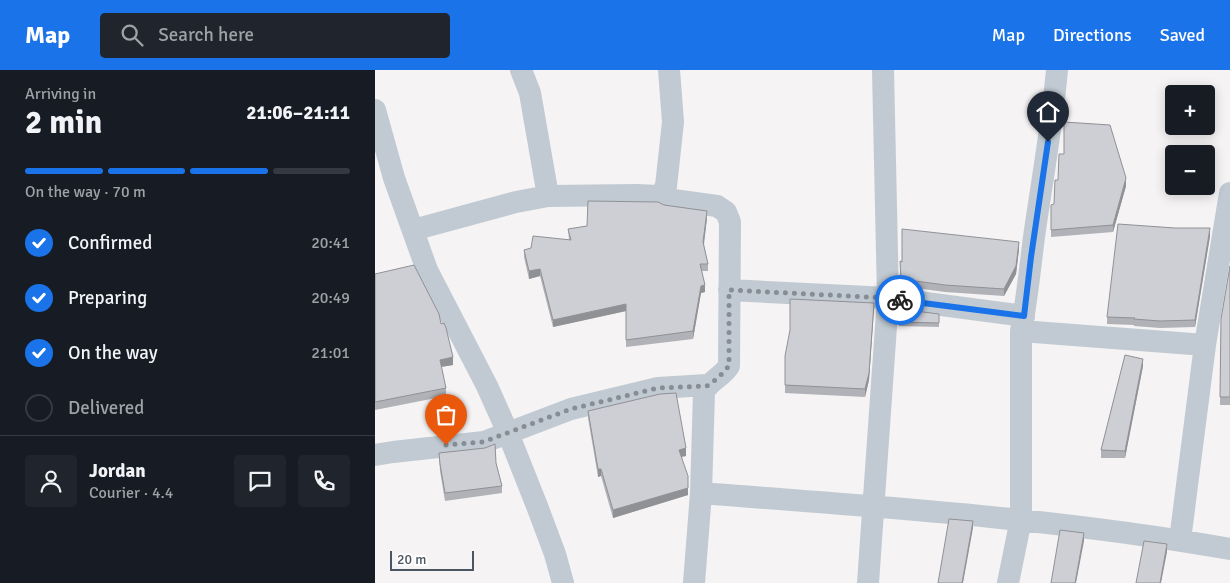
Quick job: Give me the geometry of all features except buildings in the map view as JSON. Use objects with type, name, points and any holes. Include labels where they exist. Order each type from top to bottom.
[{"type":"street","points":[[521,70],[529,93],[548,196]]},
{"type":"street","points":[[413,230],[516,202],[548,196],[657,196],[662,194],[666,186],[673,122],[669,70]]},
{"type":"street","points":[[868,583],[888,298],[883,70]]},
{"type":"street","points":[[1008,583],[1021,519],[1023,324],[1054,104],[1057,70]]},
{"type":"street","points":[[375,110],[384,181],[413,230],[427,270],[479,369],[508,433],[541,514],[563,583]]},
{"type":"street","points":[[1180,540],[1205,345],[1230,193]]},
{"type":"street","points":[[662,194],[666,199],[717,206],[726,212],[730,222],[729,366],[703,392],[701,493],[694,583]]},
{"type":"street","points":[[729,290],[888,298],[1023,324],[1205,345]]},
{"type":"street","points":[[375,455],[483,442],[571,409],[658,388],[707,386]]},
{"type":"street","points":[[701,493],[1021,519],[1180,540],[1230,549]]},
{"type":"way so far","points":[[446,445],[483,442],[571,409],[658,388],[707,386],[726,371],[729,366],[729,290],[900,300]]},
{"type":"route","points":[[900,300],[1024,316],[1048,142]]}]
